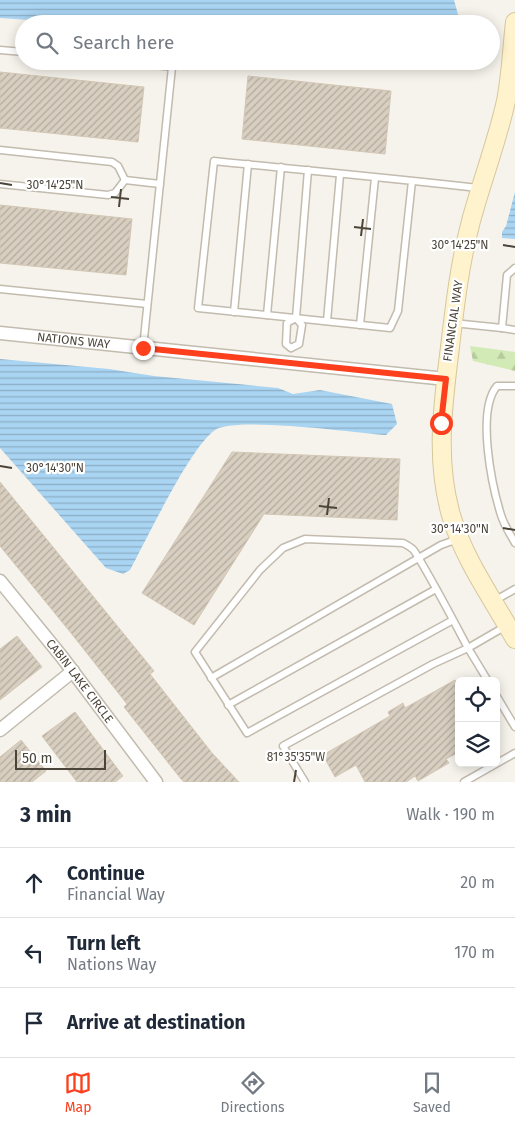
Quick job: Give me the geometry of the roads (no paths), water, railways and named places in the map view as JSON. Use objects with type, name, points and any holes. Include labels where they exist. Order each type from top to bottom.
[{"type":"street","name":"FINANCIAL WAY","points":[[511,632],[459,538],[444,488],[441,423],[462,258],[482,189],[510,105],[515,22]]},
{"type":"street","name":"NATIONS WAY","points":[[0,333],[446,379]]},
{"type":"street","name":"CABIN LAKE CIRCLE","points":[[0,581],[73,671],[156,782]]},
{"type":"street","points":[[0,730],[73,671]]},
{"type":"lane","points":[[0,50],[15,51]]},
{"type":"lane","points":[[143,348],[172,70]]},
{"type":"lane","points":[[0,150],[112,162],[118,166],[125,180]]},
{"type":"lane","points":[[412,181],[398,311],[390,328],[198,308],[214,161],[281,167],[375,178],[412,181],[482,189]]},
{"type":"lane","points":[[234,312],[248,164]]},
{"type":"lane","points":[[267,315],[281,167]]},
{"type":"lane","points":[[291,348],[299,344],[302,325],[296,318],[308,170]]},
{"type":"lane","points":[[327,321],[340,174]]},
{"type":"lane","points":[[360,325],[375,178]]},
{"type":"lane","points":[[125,180],[160,184]]},
{"type":"lane","points":[[0,184],[108,195],[115,193],[125,180]]},
{"type":"lane","points":[[502,328],[507,275],[515,268]]},
{"type":"lane","points":[[0,289],[147,304]]},
{"type":"lane","points":[[291,348],[286,344],[287,323],[296,318]]},
{"type":"lane","points":[[453,322],[515,330]]},
{"type":"lane","points":[[290,363],[291,348]]},
{"type":"lane","points":[[515,386],[497,386],[491,393],[486,438],[502,517],[515,543]]},
{"type":"lane","points":[[211,678],[441,544],[459,538]]},
{"type":"lane","points":[[453,620],[247,733],[195,652],[260,570],[282,548],[305,539],[403,543],[415,550],[418,559],[436,589],[453,620],[468,648],[486,677]]},
{"type":"lane","points":[[228,705],[436,589]]},
{"type":"lane","points":[[493,601],[515,589]]},
{"type":"lane","points":[[305,782],[283,746],[433,664],[468,648],[511,632]]},
{"type":"lane","points":[[500,702],[515,727]]},
{"type":"lane","points":[[464,782],[515,753]]},
{"type":"water","points":[[0,0],[454,0],[458,15],[15,15],[15,19],[0,18]]},
{"type":"water","points":[[515,192],[515,239],[502,238],[502,232],[506,226]]},
{"type":"water","points":[[0,359],[278,388],[293,394],[320,390],[392,404],[397,424],[386,435],[270,425],[227,426],[215,430],[194,455],[170,495],[130,570],[123,574],[106,568],[0,448]]}]
